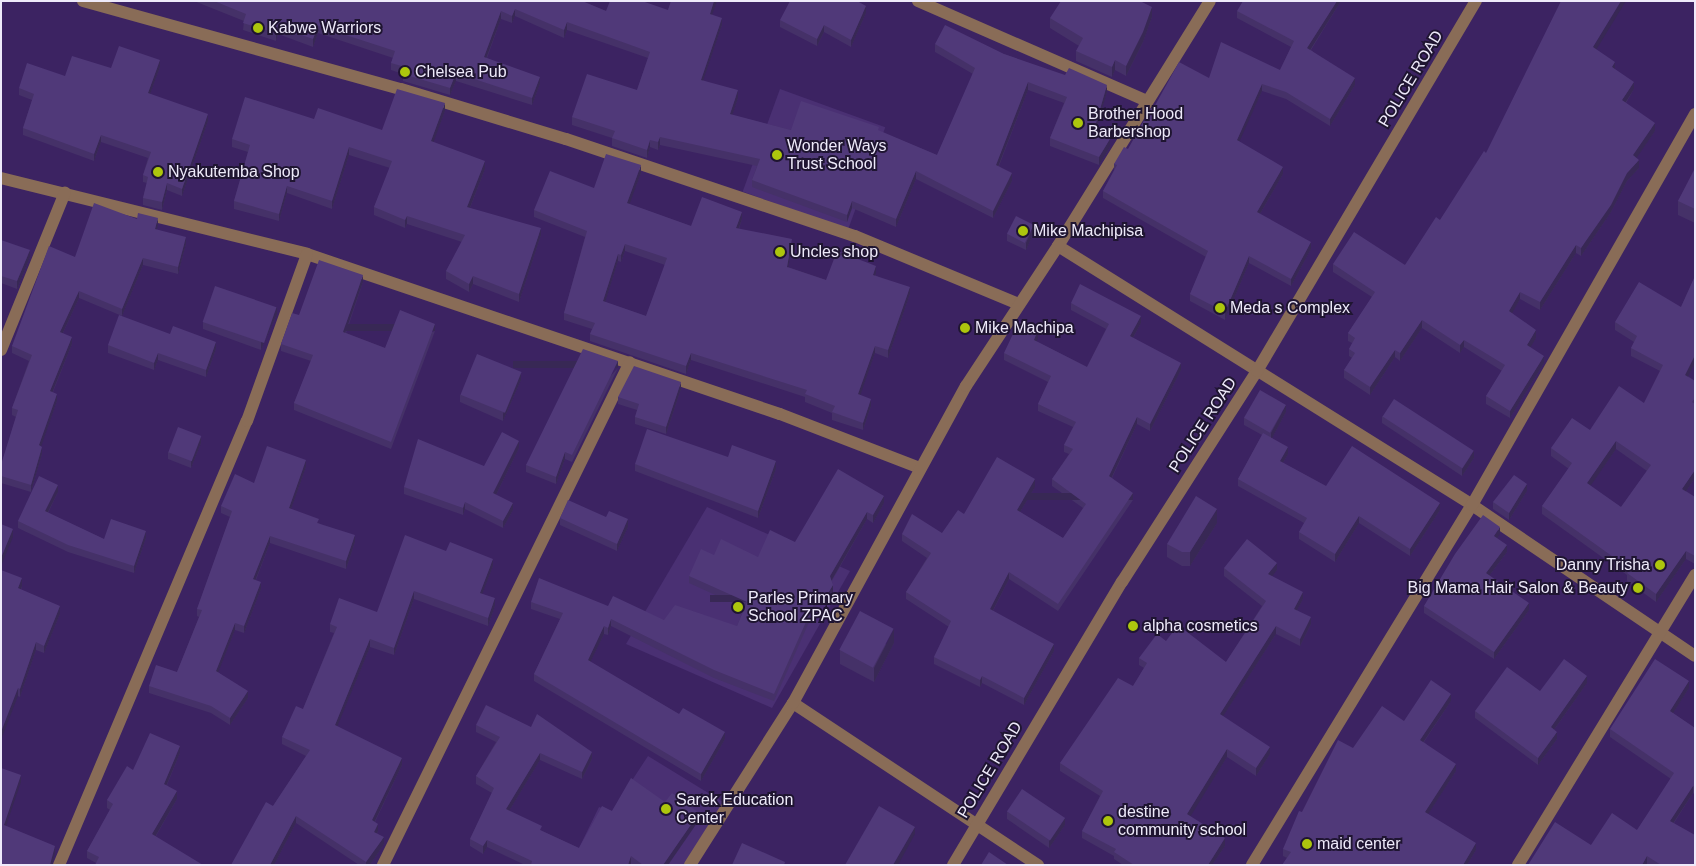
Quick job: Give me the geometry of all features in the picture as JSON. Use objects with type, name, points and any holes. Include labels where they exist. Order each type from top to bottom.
[{"type":"street","points":[[83,1],[401,89],[566,139],[855,236],[1018,304]]},
{"type":"street","points":[[918,1],[1145,100]]},
{"type":"street","points":[[690,865],[793,703],[966,386],[1018,304],[1058,246],[1145,100],[1210,1]]},
{"type":"street","name":"POLICE ROAD","points":[[953,865],[1122,582],[1257,371],[1476,1]]},
{"type":"street","points":[[1252,865],[1472,505],[1695,114]]},
{"type":"street","points":[[1,178],[65,192],[307,254],[780,414],[920,468]]},
{"type":"street","points":[[1,350],[65,192]]},
{"type":"street","points":[[1058,246],[1472,505],[1695,656]]},
{"type":"street","points":[[59,865],[247,421],[307,254]]},
{"type":"street","points":[[383,865],[630,362]]},
{"type":"street","points":[[1518,865],[1695,575]]},
{"type":"street","points":[[793,703],[1038,865]]},
{"type":"shaded area","points":[[780,89],[885,127],[848,230],[743,191]]},
{"type":"shaded area","name":"Parles Primary School ZPAC","points":[[707,507],[850,571],[772,708],[626,644]]},
{"type":"shaded area","name":"Sarek Education Center","points":[[648,756],[723,802],[686,865],[595,865],[576,854],[599,807],[612,811]]},
{"type":"building","points":[[214,1],[582,1],[606,11],[610,1],[642,1],[668,10],[671,1],[714,1],[710,14],[722,18],[701,80],[738,90],[730,114],[791,130],[801,101],[879,127],[878,130],[937,155],[975,68],[935,44],[945,25],[1004,54],[1065,75],[1069,68],[1107,85],[1094,130],[1110,139],[1099,157],[1050,138],[1067,97],[1028,82],[996,165],[1012,173],[993,211],[916,171],[896,219],[852,201],[847,215],[752,180],[760,159],[660,137],[658,142],[650,140],[647,150],[612,138],[615,131],[572,117],[587,74],[637,90],[650,52],[567,22],[564,30],[515,9],[512,16],[501,11],[484,57],[540,77],[532,98],[456,73],[450,88],[403,74],[405,67],[391,63],[395,51],[318,26],[313,39],[278,27],[276,33],[243,23],[246,14]]},
{"type":"building","points":[[790,1],[857,1],[866,6],[851,40],[824,25],[817,39],[780,20]]},
{"type":"building","points":[[1061,1],[1140,1],[1152,7],[1143,32],[1126,66],[1115,60],[1112,67],[1076,51],[1083,38],[1050,18]]},
{"type":"building","points":[[1243,1],[1337,1],[1307,48],[1355,78],[1330,119],[1286,92],[1262,84],[1237,140],[1283,167],[1257,212],[1311,242],[1291,279],[1249,256],[1225,312],[1190,294],[1208,251],[1103,191],[1117,165],[1114,164],[1124,147],[1128,149],[1179,62],[1209,78],[1221,42],[1280,70],[1294,41],[1237,11]]},
{"type":"building","points":[[1561,1],[1621,1],[1593,47],[1615,62],[1612,67],[1634,82],[1622,100],[1655,123],[1633,155],[1639,160],[1627,173],[1611,205],[1581,248],[1576,245],[1540,302],[1520,292],[1509,311],[1536,330],[1527,345],[1544,356],[1510,411],[1486,396],[1505,365],[1464,340],[1460,345],[1422,320],[1400,353],[1395,350],[1370,387],[1344,370],[1355,353],[1349,349],[1355,338],[1348,333],[1375,292],[1333,264],[1354,232],[1405,265],[1436,217],[1440,220],[1484,151],[1486,153]]},
{"type":"building","points":[[119,46],[160,60],[148,93],[208,114],[182,189],[167,183],[162,202],[143,198],[148,177],[143,175],[151,152],[101,135],[94,154],[23,128],[34,94],[19,88],[27,63],[65,76],[72,56],[111,68]]},
{"type":"building","points":[[397,89],[445,103],[431,141],[485,161],[467,207],[541,228],[519,294],[473,276],[469,284],[446,271],[465,235],[407,216],[405,220],[374,207],[392,161],[349,147],[332,201],[287,186],[279,214],[234,201],[250,145],[232,139],[245,97],[314,119],[318,108],[382,130]]},
{"type":"building","points":[[606,154],[641,165],[627,203],[691,226],[702,197],[742,212],[736,228],[792,239],[787,267],[826,280],[837,251],[876,266],[873,275],[910,287],[888,350],[875,346],[858,394],[871,399],[863,423],[832,412],[835,406],[805,394],[807,390],[691,353],[686,366],[590,334],[595,323],[564,313],[587,231],[534,210],[550,171],[594,188]],"holes":[[[625,244],[667,258],[646,316],[603,301],[618,254],[621,255]]]},
{"type":"building","points":[[1695,170],[1695,209],[1678,201]]},
{"type":"building","points":[[94,203],[137,219],[138,213],[158,218],[155,229],[186,237],[178,267],[143,258],[122,309],[79,291],[60,332],[72,337],[50,391],[57,394],[39,445],[42,447],[31,485],[1,476],[1,465],[18,410],[12,408],[32,355],[12,346],[49,246],[75,257]]},
{"type":"building","points":[[1016,216],[1034,225],[1025,243],[1007,234]]},
{"type":"building","points":[[1,240],[30,250],[17,281],[1,276]]},
{"type":"building","points":[[319,260],[363,275],[343,332],[385,348],[400,310],[435,324],[391,442],[294,403],[313,355],[281,344],[292,313],[299,315]]},
{"type":"building","points":[[1695,276],[1695,355],[1685,375],[1695,381],[1695,398],[1692,402],[1695,404],[1695,470],[1682,489],[1695,497],[1695,556],[1686,551],[1656,594],[1627,573],[1630,569],[1542,506],[1572,463],[1551,448],[1572,418],[1590,430],[1619,386],[1644,403],[1663,365],[1631,348],[1637,336],[1615,322],[1639,282],[1681,307]],"holes":[[[1616,441],[1651,465],[1621,507],[1587,483]]]},
{"type":"building","points":[[1080,284],[1141,316],[1130,336],[1181,363],[1150,424],[1137,417],[1109,476],[1133,493],[1058,604],[1009,572],[990,609],[1054,644],[1024,698],[982,676],[980,680],[934,657],[951,621],[906,592],[931,553],[902,534],[912,514],[942,533],[958,510],[964,514],[997,457],[1035,479],[1017,510],[1063,538],[1086,504],[1052,479],[1073,449],[1064,445],[1076,422],[1038,404],[1051,376],[1004,353],[1019,321],[1038,330],[1034,340],[1087,367],[1109,324],[1071,303]]},
{"type":"building","points":[[215,286],[276,307],[264,343],[203,322]]},
{"type":"building","points":[[119,315],[170,334],[173,326],[216,342],[206,370],[158,353],[154,363],[108,345]]},
{"type":"building","points":[[583,349],[618,361],[572,455],[565,452],[556,477],[526,465]]},
{"type":"building","points":[[477,354],[522,372],[505,413],[461,395]]},
{"type":"building","points":[[634,366],[681,382],[666,427],[635,417],[639,404],[618,397]]},
{"type":"building","points":[[1260,390],[1286,405],[1270,433],[1244,418]]},
{"type":"building","points":[[1394,399],[1474,451],[1462,468],[1383,417]]},
{"type":"building","points":[[178,427],[201,436],[192,461],[168,452]]},
{"type":"building","points":[[647,429],[728,457],[732,445],[776,461],[758,511],[635,464]]},
{"type":"building","points":[[502,432],[519,441],[493,493],[513,503],[503,521],[465,502],[463,508],[404,487],[418,439],[484,466]]},
{"type":"building","points":[[1263,433],[1288,447],[1280,461],[1326,486],[1352,446],[1440,503],[1410,549],[1359,516],[1335,554],[1299,532],[1307,518],[1238,479]]},
{"type":"building","points":[[267,446],[306,460],[289,508],[319,519],[317,523],[355,535],[346,561],[270,536],[253,579],[261,582],[244,626],[235,623],[216,671],[248,691],[230,718],[211,706],[149,686],[156,665],[177,672],[202,610],[197,609],[232,511],[221,506],[235,474],[254,483]]},
{"type":"building","points":[[838,469],[884,496],[873,515],[867,512],[830,576],[833,585],[827,595],[818,595],[774,694],[714,670],[611,619],[608,628],[604,626],[588,660],[679,714],[683,708],[725,732],[701,774],[534,674],[563,613],[531,602],[539,578],[608,606],[613,596],[664,620],[675,605],[737,626],[747,602],[689,576],[701,549],[714,555],[721,539],[758,557],[770,530],[795,542]]},
{"type":"building","points":[[1514,475],[1527,484],[1509,513],[1493,502]]},
{"type":"building","points":[[39,476],[58,485],[45,511],[104,539],[111,519],[146,531],[134,566],[68,545],[18,521]]},
{"type":"building","points":[[1196,496],[1217,509],[1190,552],[1182,552],[1167,544]]},
{"type":"building","points":[[568,500],[606,517],[609,511],[628,519],[617,544],[560,518]]},
{"type":"building","points":[[1483,515],[1500,527],[1494,536],[1507,545],[1486,573],[1529,603],[1494,652],[1424,606],[1455,554]]},
{"type":"building","points":[[1,524],[13,529],[1,558]]},
{"type":"building","points":[[405,535],[446,551],[450,542],[493,559],[480,593],[495,598],[488,618],[414,591],[394,648],[370,639],[335,725],[402,758],[372,820],[378,824],[374,832],[384,837],[366,862],[296,816],[270,865],[231,865],[266,802],[273,806],[310,750],[282,737],[296,706],[303,709],[337,627],[330,624],[339,598],[377,612]]},
{"type":"building","points":[[1247,539],[1277,563],[1268,574],[1303,592],[1294,609],[1311,617],[1300,639],[1276,626],[1220,714],[1270,747],[1256,768],[1227,749],[1187,814],[1225,838],[1208,865],[1134,865],[1114,852],[1116,849],[1082,831],[1103,791],[1060,763],[1118,678],[1133,686],[1147,663],[1139,658],[1157,634],[1166,641],[1178,625],[1226,662],[1266,601],[1224,568]]},
{"type":"building","points":[[1,570],[22,578],[18,588],[60,606],[44,646],[36,642],[20,689],[18,688],[1,732]]},
{"type":"building","points":[[860,611],[894,629],[873,668],[839,650]]},
{"type":"building","points":[[1564,659],[1587,676],[1551,727],[1557,732],[1538,758],[1475,711],[1507,667],[1540,691]]},
{"type":"building","points":[[1655,659],[1689,681],[1670,711],[1695,728],[1695,787],[1693,786],[1670,821],[1695,835],[1695,865],[1661,865],[1647,856],[1642,865],[1528,865],[1555,822],[1591,845],[1612,813],[1637,830],[1674,773],[1610,729]]},
{"type":"building","points":[[1431,680],[1451,694],[1420,740],[1456,764],[1425,812],[1476,843],[1463,865],[1282,865],[1291,852],[1283,849],[1299,811],[1302,812],[1338,740],[1353,748],[1382,706],[1404,721]]},
{"type":"building","points":[[486,705],[531,727],[537,714],[592,752],[582,772],[540,753],[506,809],[542,826],[540,830],[579,848],[602,806],[612,811],[631,778],[665,802],[672,793],[699,813],[663,865],[643,865],[631,856],[628,865],[531,865],[532,861],[487,840],[483,846],[470,839],[494,788],[476,776],[500,737],[476,725]]},
{"type":"building","points":[[150,733],[180,746],[164,784],[177,791],[152,834],[203,865],[95,865],[99,857],[87,851],[113,804],[107,800],[127,766],[133,770]]},
{"type":"building","points":[[1,768],[21,775],[4,825],[55,846],[50,865],[1,865]]},
{"type":"building","points":[[1022,789],[1065,818],[1050,840],[1007,811]]},
{"type":"building","points":[[879,806],[915,827],[893,865],[845,865]]},
{"type":"building","points":[[742,843],[785,862],[784,865],[732,865]]},
{"type":"building","points":[[989,852],[1008,865],[981,865]]},
{"type":"place","name":"Kabwe Warriors","points":[[258,28]]},
{"type":"place","name":"Chelsea Pub","points":[[405,72]]},
{"type":"place","name":"Brother Hood Barbershop","points":[[1078,123]]},
{"type":"place","name":"Wonder Ways Trust School","points":[[777,155]]},
{"type":"place","name":"Nyakutemba Shop","points":[[158,172]]},
{"type":"place","name":"Mike Machipisa","points":[[1023,231]]},
{"type":"place","name":"Uncles shop","points":[[780,252]]},
{"type":"place","name":"Meda s Complex","points":[[1220,308]]},
{"type":"place","name":"Mike Machipa","points":[[965,328]]},
{"type":"place","name":"Danny Trisha","points":[[1660,565]]},
{"type":"place","name":"Big Mama Hair Salon & Beauty","points":[[1638,588]]},
{"type":"place","name":"Parles Primary School ZPAC","points":[[738,607]]},
{"type":"place","name":"alpha cosmetics","points":[[1133,626]]},
{"type":"place","name":"Sarek Education Center","points":[[666,809]]},
{"type":"place","name":"destine community school","points":[[1108,821]]},
{"type":"place","name":"maid center","points":[[1307,844]]}]
